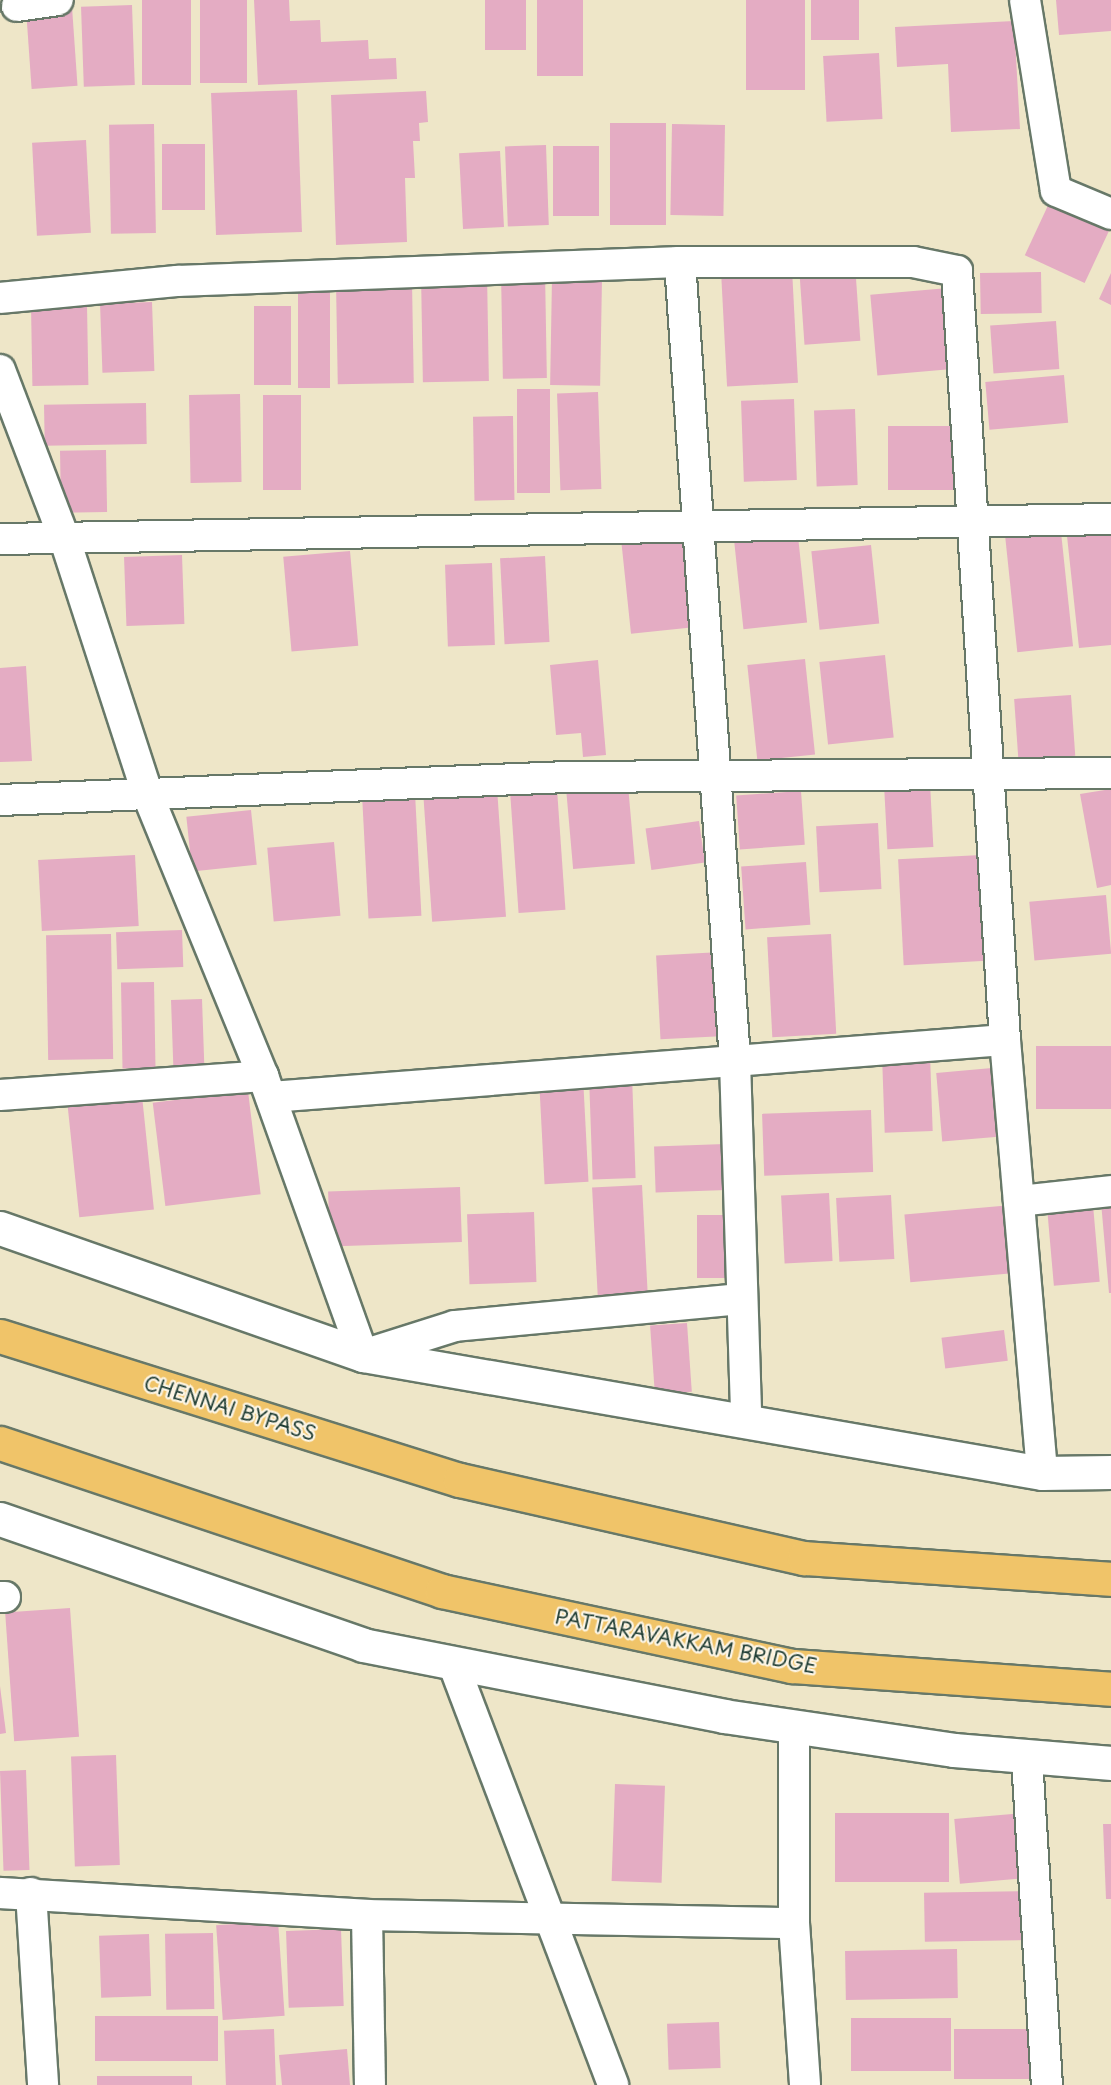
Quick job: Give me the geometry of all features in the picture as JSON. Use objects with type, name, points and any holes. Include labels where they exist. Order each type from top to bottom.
[{"type":"highway","name":"CHENNAI BYPASS","points":[[0,1336],[460,1480],[804,1558],[1111,1579]]},
{"type":"highway","name":"PATTARAVAKKAM BRIDGE","points":[[0,1443],[442,1591],[792,1666],[1111,1689]]},
{"type":"street","points":[[17,6],[58,0]]},
{"type":"street","points":[[1025,0],[1056,191],[1111,214]]},
{"type":"street","points":[[0,298],[177,280],[680,262],[913,262],[957,271],[991,773],[1005,1040],[1042,1473]]},
{"type":"street","points":[[680,262],[713,780],[735,1061],[746,1421]]},
{"type":"street","points":[[0,370],[65,540],[149,798],[267,1086],[363,1354]]},
{"type":"street","points":[[0,538],[65,540],[1111,519]]},
{"type":"street","points":[[0,800],[149,798],[568,777],[713,780],[991,773],[1111,773]]},
{"type":"street","points":[[0,1095],[267,1086],[735,1061],[1005,1040]]},
{"type":"street","points":[[1018,1201],[1111,1191]]},
{"type":"street","points":[[0,1228],[363,1354],[1042,1473],[1111,1472]]},
{"type":"street","points":[[363,1354],[454,1326],[742,1299]]},
{"type":"street","points":[[0,1519],[363,1645],[794,1726],[1027,1759],[1111,1763]]},
{"type":"street","points":[[453,1663],[613,2085]]},
{"type":"street","points":[[794,1726],[794,1923],[805,2085]]},
{"type":"street","points":[[1027,1759],[1047,2085]]},
{"type":"street","points":[[0,1893],[367,1915],[547,1916],[794,1923]]},
{"type":"street","points":[[30,1893],[44,2085]]},
{"type":"street","points":[[367,1915],[370,2085]]},
{"type":"building","points":[[142,0],[191,0],[191,85],[142,85]]},
{"type":"building","points":[[200,0],[247,0],[247,83],[200,83]]},
{"type":"building","points":[[254,0],[289,0],[290,21],[320,20],[321,42],[368,40],[369,59],[396,58],[397,79],[258,85]]},
{"type":"building","points":[[485,0],[526,0],[526,50],[485,50]]},
{"type":"building","points":[[537,0],[583,0],[583,76],[537,76]]},
{"type":"building","points":[[746,0],[805,0],[805,90],[746,90]]},
{"type":"building","points":[[811,0],[859,0],[859,40],[811,40]]},
{"type":"building","points":[[1056,0],[1111,0],[1111,31],[1059,35]]},
{"type":"building","points":[[132,5],[135,85],[84,87],[81,7]]},
{"type":"building","points":[[72,7],[78,86],[32,89],[26,10]]},
{"type":"building","points":[[1014,21],[1020,129],[951,132],[948,64],[897,67],[895,27]]},
{"type":"building","points":[[879,53],[882,119],[827,122],[823,56]]},
{"type":"building","points":[[297,90],[302,232],[216,235],[211,93]]},
{"type":"building","points":[[426,91],[428,122],[419,123],[420,141],[413,141],[415,178],[405,178],[407,242],[336,245],[331,95]]},
{"type":"building","points":[[610,123],[666,123],[666,225],[610,225]]},
{"type":"building","points":[[154,124],[156,233],[111,234],[109,125]]},
{"type":"building","points":[[672,124],[725,125],[723,216],[670,215]]},
{"type":"building","points":[[86,140],[91,233],[37,236],[32,143]]},
{"type":"building","points":[[162,144],[205,144],[205,210],[162,210]]},
{"type":"building","points":[[546,145],[549,225],[508,226],[505,146]]},
{"type":"building","points":[[553,146],[599,146],[599,216],[553,216]]},
{"type":"building","points":[[500,151],[504,227],[463,229],[459,153]]},
{"type":"building","points":[[1051,199],[1111,227],[1085,283],[1025,255]]},
{"type":"building","points":[[855,264],[860,341],[805,345],[799,268]]},
{"type":"building","points":[[792,269],[798,383],[727,387],[721,273]]},
{"type":"building","points":[[545,271],[547,378],[503,379],[501,272]]},
{"type":"building","points":[[1041,272],[1042,313],[981,314],[980,273]]},
{"type":"building","points":[[487,273],[489,381],[423,382],[421,274]]},
{"type":"building","points":[[1111,273],[1111,305],[1099,299]]},
{"type":"building","points":[[552,278],[602,279],[600,386],[550,385]]},
{"type":"building","points":[[412,282],[414,383],[338,384],[336,283]]},
{"type":"building","points":[[298,286],[330,286],[330,388],[298,388]]},
{"type":"building","points":[[948,288],[955,369],[877,375],[870,295]]},
{"type":"building","points":[[152,302],[154,371],[102,373],[100,304]]},
{"type":"building","points":[[87,305],[88,385],[32,386],[31,306]]},
{"type":"building","points":[[254,306],[291,306],[291,385],[254,385]]},
{"type":"building","points":[[1056,321],[1059,369],[994,373],[990,326]]},
{"type":"building","points":[[1064,375],[1068,423],[989,430],[985,382]]},
{"type":"building","points":[[517,389],[550,389],[550,493],[517,493]]},
{"type":"building","points":[[598,392],[601,489],[560,490],[557,393]]},
{"type":"building","points":[[240,394],[242,482],[191,483],[189,395]]},
{"type":"building","points":[[263,395],[301,395],[301,490],[263,490]]},
{"type":"building","points":[[794,399],[797,480],[744,482],[741,401]]},
{"type":"building","points":[[146,403],[147,444],[45,446],[44,405]]},
{"type":"building","points":[[855,409],[858,485],[817,486],[814,410]]},
{"type":"building","points":[[513,416],[514,500],[474,501],[473,417]]},
{"type":"building","points":[[888,426],[963,426],[963,490],[888,490]]},
{"type":"building","points":[[106,450],[107,512],[61,513],[60,451]]},
{"type":"building","points":[[1061,532],[1073,646],[1017,652],[1005,538]]},
{"type":"building","points":[[1111,532],[1111,645],[1079,648],[1067,536]]},
{"type":"building","points":[[691,535],[701,626],[631,634],[621,542]]},
{"type":"building","points":[[798,536],[807,623],[743,629],[734,543]]},
{"type":"building","points":[[871,545],[879,624],[820,630],[811,551]]},
{"type":"building","points":[[350,551],[358,646],[292,651],[283,557]]},
{"type":"building","points":[[182,555],[184,624],[126,626],[124,557]]},
{"type":"building","points":[[545,556],[550,642],[505,644],[500,558]]},
{"type":"building","points":[[492,563],[495,645],[448,647],[445,565]]},
{"type":"building","points":[[885,655],[894,738],[828,744],[819,662]]},
{"type":"building","points":[[805,659],[815,754],[757,761],[747,665]]},
{"type":"building","points":[[598,660],[606,755],[583,757],[581,733],[556,735],[550,665]]},
{"type":"building","points":[[26,666],[32,761],[0,762],[0,668]]},
{"type":"building","points":[[1071,695],[1075,756],[1018,760],[1014,699]]},
{"type":"building","points":[[930,783],[933,847],[887,849],[884,785]]},
{"type":"building","points":[[628,785],[635,864],[573,869],[566,790]]},
{"type":"building","points":[[497,788],[506,917],[432,922],[423,793]]},
{"type":"building","points":[[557,789],[565,910],[519,913],[510,792]]},
{"type":"building","points":[[1111,789],[1111,885],[1097,888],[1080,794]]},
{"type":"building","points":[[801,791],[805,845],[740,849],[736,796]]},
{"type":"building","points":[[415,793],[421,916],[369,919],[362,796]]},
{"type":"building","points":[[251,810],[257,865],[192,871],[186,817]]},
{"type":"building","points":[[699,821],[705,863],[651,870],[646,829]]},
{"type":"building","points":[[878,823],[881,889],[820,892],[816,826]]},
{"type":"building","points":[[334,842],[340,916],[274,922],[267,848]]},
{"type":"building","points":[[135,855],[139,926],[42,931],[38,860]]},
{"type":"building","points":[[981,855],[987,961],[904,965],[898,859]]},
{"type":"building","points":[[806,862],[810,925],[746,929],[741,867]]},
{"type":"building","points":[[1106,895],[1111,954],[1034,960],[1029,902]]},
{"type":"building","points":[[182,930],[183,967],[117,969],[116,932]]},
{"type":"building","points":[[111,934],[113,1059],[48,1060],[46,935]]},
{"type":"building","points":[[831,934],[836,1034],[772,1037],[767,937]]},
{"type":"building","points":[[721,952],[725,1036],[660,1039],[656,955]]},
{"type":"building","points":[[154,982],[156,1068],[123,1069],[121,983]]},
{"type":"building","points":[[202,999],[204,1069],[173,1070],[171,1000]]},
{"type":"building","points":[[1036,1046],[1111,1046],[1111,1109],[1036,1109]]},
{"type":"building","points":[[930,1054],[933,1131],[885,1133],[882,1056]]},
{"type":"building","points":[[992,1068],[998,1137],[942,1142],[936,1073]]},
{"type":"building","points":[[632,1075],[636,1178],[593,1179],[589,1077]]},
{"type":"building","points":[[583,1077],[588,1182],[545,1184],[539,1079]]},
{"type":"building","points":[[248,1091],[261,1194],[165,1206],[153,1103]]},
{"type":"building","points":[[142,1096],[154,1209],[79,1217],[67,1104]]},
{"type":"building","points":[[871,1110],[873,1172],[764,1176],[762,1114]]},
{"type":"building","points":[[725,1144],[727,1190],[656,1192],[654,1146]]},
{"type":"building","points":[[642,1185],[648,1294],[598,1296],[592,1188]]},
{"type":"building","points":[[460,1187],[462,1242],[330,1247],[328,1192]]},
{"type":"building","points":[[829,1193],[833,1261],[785,1263],[781,1196]]},
{"type":"building","points":[[891,1195],[894,1259],[839,1262],[836,1198]]},
{"type":"building","points":[[1111,1201],[1111,1293],[1109,1293],[1101,1202]]},
{"type":"building","points":[[1012,1205],[1018,1273],[910,1282],[904,1214]]},
{"type":"building","points":[[1093,1205],[1100,1282],[1054,1286],[1047,1209]]},
{"type":"building","points":[[534,1212],[536,1282],[469,1284],[467,1214]]},
{"type":"building","points":[[697,1215],[737,1215],[737,1278],[697,1278]]},
{"type":"building","points":[[687,1323],[692,1392],[655,1394],[650,1326]]},
{"type":"building","points":[[1004,1330],[1008,1361],[945,1368],[941,1338]]},
{"type":"building","points":[[70,1608],[79,1737],[14,1741],[5,1613]]},
{"type":"building","points":[[0,1686],[6,1733],[0,1734]]},
{"type":"building","points":[[116,1755],[120,1865],[75,1867],[71,1757]]},
{"type":"building","points":[[26,1770],[29,1870],[4,1871],[0,1771]]},
{"type":"building","points":[[615,1784],[665,1786],[662,1883],[612,1881]]},
{"type":"building","points":[[835,1813],[949,1813],[949,1882],[835,1882]]},
{"type":"building","points":[[1024,1813],[1030,1878],[960,1884],[954,1819]]},
{"type":"building","points":[[1103,1824],[1111,1824],[1111,1899],[1106,1899]]},
{"type":"building","points":[[1029,1891],[1030,1940],[925,1942],[924,1893]]},
{"type":"building","points":[[278,1921],[285,2016],[223,2020],[216,1925]]},
{"type":"building","points":[[341,1929],[344,2006],[289,2008],[286,1931]]},
{"type":"building","points":[[213,1933],[214,2009],[166,2010],[165,1934]]},
{"type":"building","points":[[149,1934],[151,1996],[101,1998],[99,1936]]},
{"type":"building","points":[[957,1949],[958,1998],[846,2000],[845,1951]]},
{"type":"building","points":[[95,2016],[218,2016],[218,2061],[95,2061]]},
{"type":"building","points":[[851,2018],[951,2018],[951,2071],[851,2071]]},
{"type":"building","points":[[719,2022],[721,2068],[669,2070],[667,2024]]},
{"type":"building","points":[[274,2029],[276,2085],[226,2085],[224,2031]]},
{"type":"building","points":[[954,2029],[1041,2029],[1041,2079],[954,2079]]},
{"type":"building","points":[[347,2049],[350,2085],[282,2085],[279,2055]]},
{"type":"building","points":[[97,2076],[192,2076],[192,2085],[97,2085]]}]
